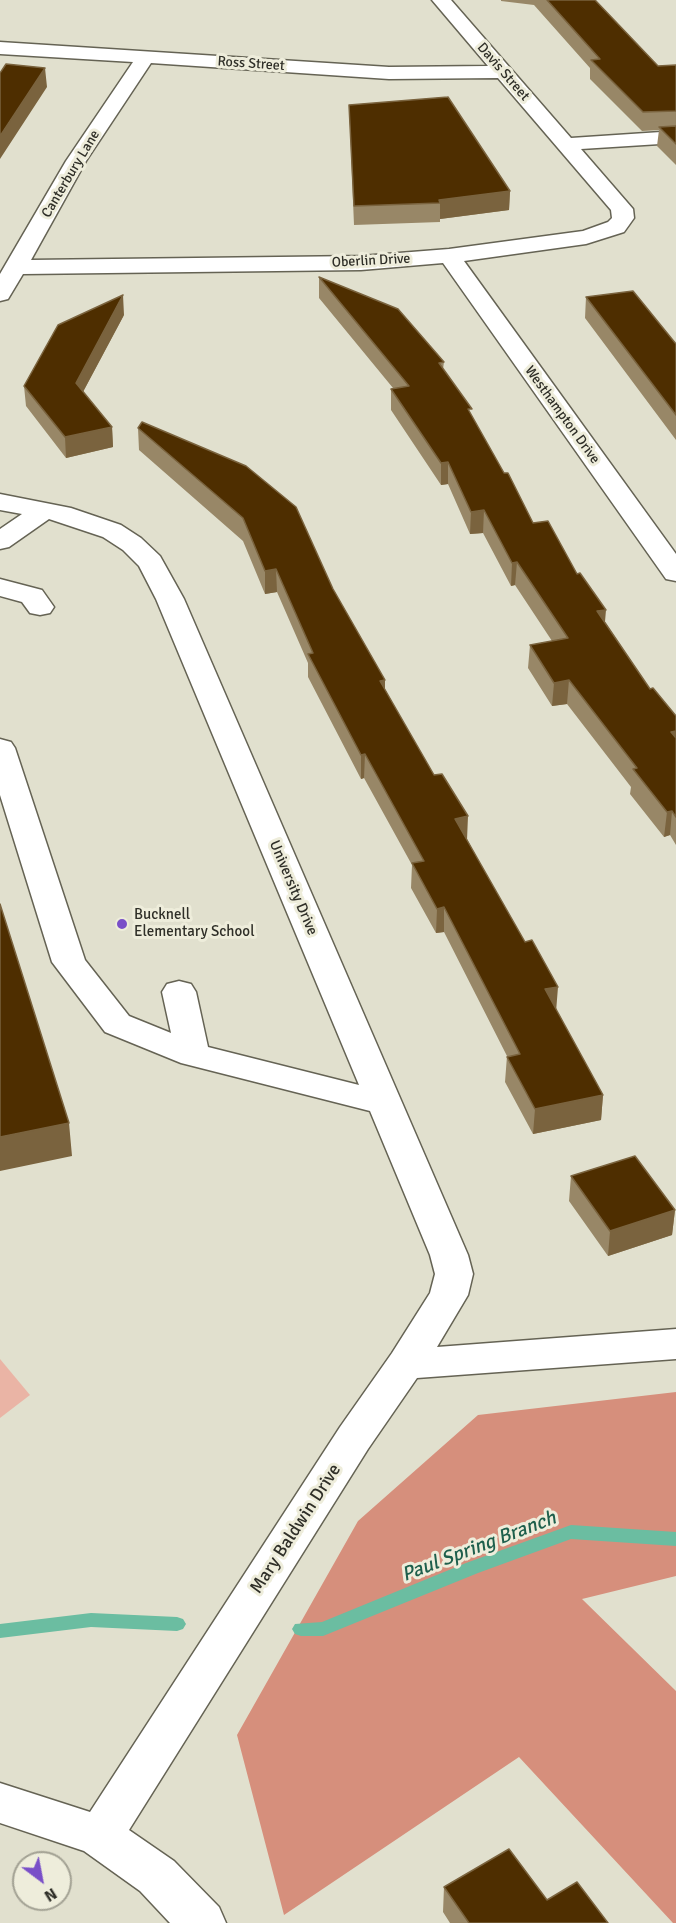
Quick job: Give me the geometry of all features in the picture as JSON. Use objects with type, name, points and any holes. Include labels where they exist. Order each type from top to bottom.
[{"type":"street","name":"Davis Street","points":[[441,0],[566,144]]},
{"type":"street","name":"Ross Street","points":[[0,48],[389,73],[503,72]]},
{"type":"street","name":"Canterbury Lane","points":[[0,294],[76,161],[146,57]]},
{"type":"street","points":[[566,144],[676,137]]},
{"type":"street","name":"Oberlin Drive","points":[[16,267],[349,263],[449,256],[586,237],[616,227],[622,218],[622,209],[566,144]]},
{"type":"street","name":"Westhampton Drive","points":[[449,256],[676,573]]},
{"type":"street","name":"University Drive","points":[[0,502],[45,510],[112,531],[132,544],[150,562],[170,599],[449,1255],[454,1274],[449,1295],[406,1364]]},
{"type":"street","points":[[0,541],[45,510]]},
{"type":"street","points":[[0,586],[32,596],[40,607]]},
{"type":"street","points":[[0,748],[69,962],[117,1024],[193,1055],[385,1103]]},
{"type":"street","points":[[179,992],[193,1055]]},
{"type":"street","points":[[406,1364],[676,1344]]},
{"type":"street","name":"Mary Baldwin Drive","points":[[100,1836],[354,1438],[406,1364]]},
{"type":"street","points":[[0,1803],[27,1810],[100,1836],[157,1876],[202,1923]]},
{"type":"shaded area","points":[[0,1359],[30,1395],[0,1418]]},
{"type":"shaded area","points":[[676,1392],[676,1576],[582,1599],[676,1691],[676,1923],[673,1923],[519,1757],[284,1915],[237,1735],[358,1521],[478,1415]]},
{"type":"building","points":[[547,0],[595,0],[658,66],[676,65],[676,111],[643,112],[591,60],[600,59]]},
{"type":"building","points":[[6,64],[45,68],[0,136],[0,73]]},
{"type":"building","points":[[448,97],[510,191],[439,200],[440,203],[354,206],[349,105]]},
{"type":"building","points":[[676,126],[676,144],[659,127]]},
{"type":"building","points":[[319,277],[398,309],[444,362],[439,363],[472,409],[468,409],[504,473],[508,473],[533,523],[548,521],[577,574],[580,573],[606,610],[597,611],[650,689],[653,688],[676,716],[676,731],[671,732],[676,738],[676,817],[672,811],[667,812],[633,769],[637,768],[569,680],[554,683],[530,645],[568,638],[517,562],[512,563],[484,510],[471,512],[448,462],[441,463],[391,389],[409,386]]},
{"type":"building","points":[[633,291],[676,344],[676,415],[586,297]]},
{"type":"building","points":[[123,295],[76,383],[112,427],[65,437],[24,386],[58,325]]},
{"type":"building","points":[[142,422],[246,466],[296,507],[333,589],[385,680],[380,681],[434,775],[442,774],[468,816],[455,819],[525,942],[532,940],[558,987],[545,989],[603,1095],[535,1109],[507,1057],[520,1054],[444,907],[437,909],[412,863],[424,861],[365,754],[361,755],[308,654],[313,653],[276,569],[265,571],[243,518],[138,428]]},
{"type":"building","points":[[0,904],[69,1123],[0,1137]]},
{"type":"building","points":[[635,1156],[675,1210],[610,1231],[571,1176]]},
{"type":"building","points":[[509,1849],[547,1900],[577,1882],[608,1923],[469,1923],[444,1887]]},
{"type":"waterway","name":"Paul Spring Branch","points":[[301,1629],[323,1629],[472,1568],[571,1532],[676,1539]]},
{"type":"waterway","name":"Paul Spring Branch","points":[[0,1631],[91,1620],[177,1624]]},
{"type":"place","name":"Bucknell Elementary School","points":[[122,924]]}]
